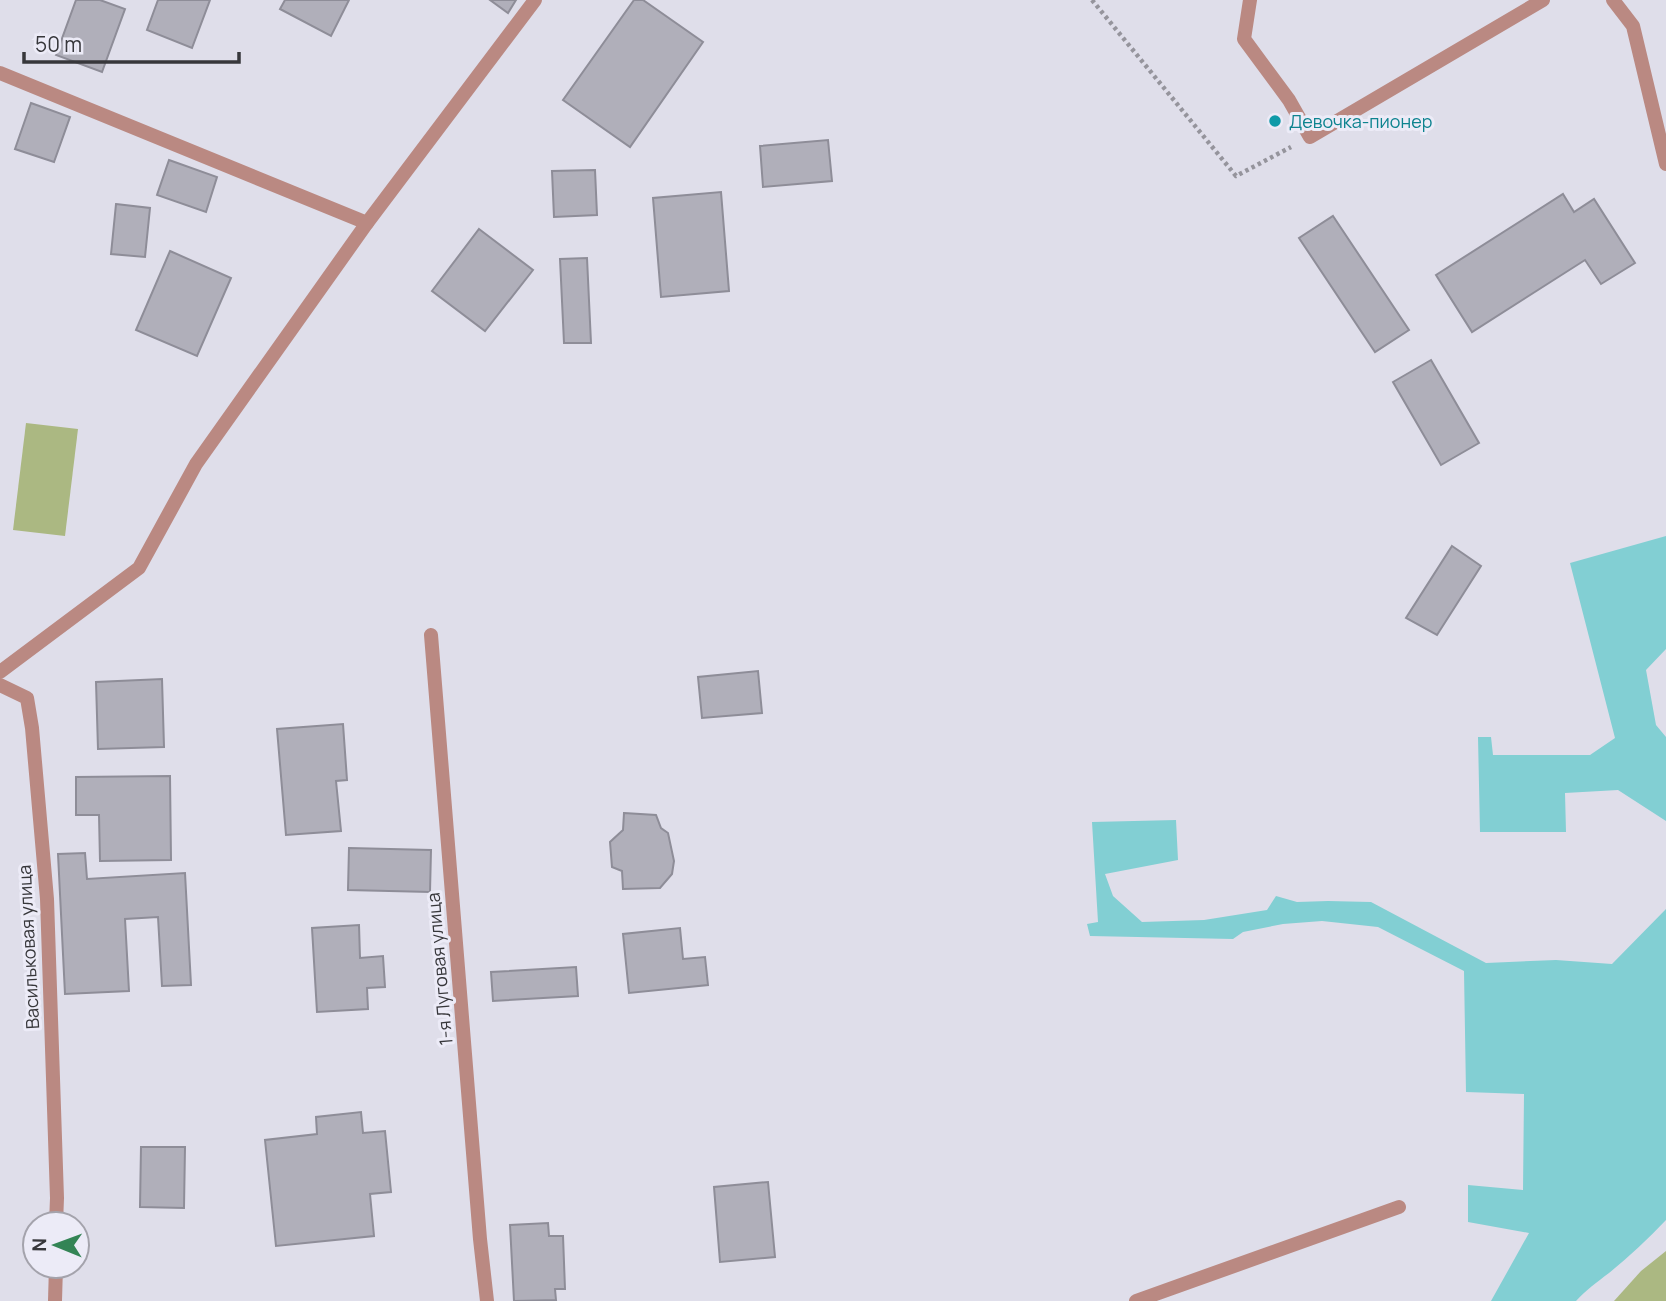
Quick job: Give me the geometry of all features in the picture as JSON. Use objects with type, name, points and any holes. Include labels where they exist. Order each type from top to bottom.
[{"type":"street","points":[[0,672],[139,568],[196,464],[367,223],[535,0]]},
{"type":"street","points":[[1250,0],[1244,39],[1289,100],[1310,137],[1543,0]]},
{"type":"street","points":[[1613,0],[1633,26],[1666,164]]},
{"type":"street","points":[[0,73],[367,223]]},
{"type":"street","name":"1-я Луговая улица","points":[[431,635],[487,1301]]},
{"type":"street","name":"Васильковая улица","points":[[0,685],[27,698],[32,728],[47,899],[57,1210]]},
{"type":"street","points":[[1136,1301],[1399,1208]]},
{"type":"street","points":[[55,1301],[56,1280]]},
{"type":"path","points":[[1092,0],[1236,176],[1310,137]]},
{"type":"green space","points":[[26,423],[78,429],[65,536],[13,530]]},
{"type":"green space","points":[[1666,1251],[1666,1301],[1614,1301],[1641,1271]]},
{"type":"water","points":[[1666,536],[1666,649],[1646,670],[1656,725],[1666,737],[1666,821],[1618,790],[1565,793],[1566,832],[1480,832],[1478,737],[1491,737],[1493,755],[1590,755],[1615,738],[1570,563]]},
{"type":"water","points":[[1176,820],[1178,860],[1105,874],[1113,896],[1142,922],[1204,920],[1267,910],[1276,896],[1297,902],[1371,902],[1486,963],[1556,960],[1612,964],[1666,909],[1666,1220],[1576,1301],[1491,1301],[1529,1233],[1468,1222],[1468,1185],[1523,1190],[1524,1094],[1466,1092],[1464,971],[1378,927],[1322,921],[1283,924],[1243,932],[1233,939],[1090,936],[1087,924],[1098,922],[1092,822]]},
{"type":"building","points":[[76,0],[100,0],[125,9],[102,72],[56,55]]},
{"type":"building","points":[[158,0],[210,0],[192,48],[147,30]]},
{"type":"building","points":[[285,0],[349,0],[331,36],[280,9]]},
{"type":"building","points":[[490,0],[516,0],[508,13]]},
{"type":"building","points":[[634,0],[643,0],[703,42],[630,147],[563,100]]},
{"type":"building","points":[[31,103],[70,117],[54,162],[15,149]]},
{"type":"building","points":[[828,140],[832,181],[763,187],[760,146]]},
{"type":"building","points":[[169,160],[217,177],[206,212],[157,195]]},
{"type":"building","points":[[595,170],[597,215],[554,217],[552,171]]},
{"type":"building","points":[[721,192],[729,291],[661,297],[653,198]]},
{"type":"building","points":[[1563,194],[1574,212],[1594,199],[1635,263],[1601,284],[1585,260],[1472,332],[1436,275]]},
{"type":"building","points":[[116,204],[150,208],[145,257],[111,254]]},
{"type":"building","points":[[1333,216],[1409,330],[1375,352],[1299,238]]},
{"type":"building","points":[[479,229],[533,270],[485,331],[432,291]]},
{"type":"building","points":[[170,251],[231,278],[197,356],[136,330]]},
{"type":"building","points":[[587,258],[591,343],[564,343],[560,259]]},
{"type":"building","points":[[1431,360],[1479,443],[1441,465],[1393,382]]},
{"type":"building","points":[[1452,546],[1481,566],[1437,635],[1406,618]]},
{"type":"building","points":[[758,671],[762,713],[702,718],[698,677]]},
{"type":"building","points":[[162,679],[164,747],[98,749],[96,682]]},
{"type":"building","points":[[343,724],[347,780],[336,781],[341,831],[286,835],[277,729]]},
{"type":"building","points":[[170,776],[171,860],[100,861],[99,815],[76,815],[76,777]]},
{"type":"building","points":[[624,813],[656,815],[661,828],[668,833],[674,861],[672,874],[660,888],[623,889],[622,871],[612,867],[610,842],[623,830]]},
{"type":"building","points":[[349,848],[431,850],[430,892],[348,890]]},
{"type":"building","points":[[85,853],[87,879],[185,873],[191,985],[162,986],[158,917],[125,919],[129,991],[65,994],[58,854]]},
{"type":"building","points":[[359,925],[360,958],[383,956],[385,987],[367,988],[368,1009],[317,1012],[312,928]]},
{"type":"building","points":[[680,928],[683,959],[705,957],[708,985],[629,993],[623,934]]},
{"type":"building","points":[[576,967],[578,996],[493,1001],[491,972]]},
{"type":"building","points":[[361,1112],[363,1133],[385,1131],[391,1192],[370,1194],[374,1236],[276,1246],[265,1140],[317,1134],[316,1117]]},
{"type":"building","points":[[141,1147],[185,1147],[184,1208],[140,1207]]},
{"type":"building","points":[[768,1182],[775,1257],[720,1262],[714,1187]]},
{"type":"building","points":[[548,1223],[549,1236],[563,1236],[565,1289],[555,1289],[556,1300],[514,1301],[510,1225]]},
{"type":"place","name":"Девочка-пионер","points":[[1275,121]]}]
